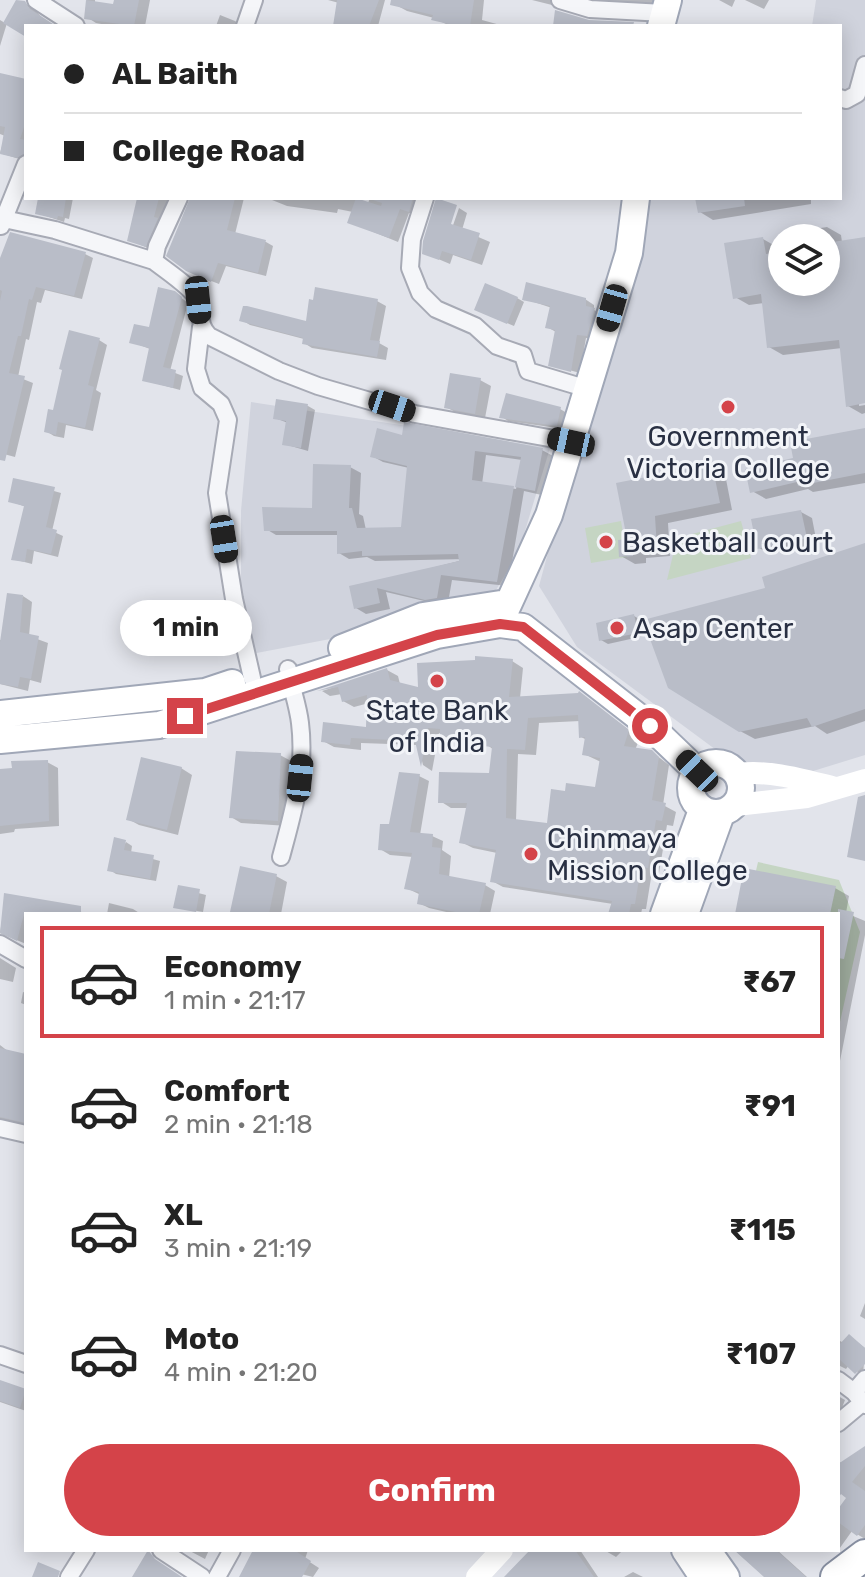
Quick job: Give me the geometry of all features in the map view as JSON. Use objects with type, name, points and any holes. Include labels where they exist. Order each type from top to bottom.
[{"type":"highway","points":[[836,1577],[865,1555]]},
{"type":"main road","points":[[503,614],[549,515],[629,253],[636,200]]},
{"type":"main road","points":[[0,740],[159,725],[289,674],[423,616],[503,614],[677,731],[703,767]]},
{"type":"main road","points":[[0,714],[205,692],[252,678],[289,674]]},
{"type":"main road","points":[[665,912],[719,810],[741,796],[742,784],[730,766],[720,762],[703,767],[692,780],[694,802],[719,810],[807,797],[865,780]]},
{"type":"main road","points":[[738,774],[779,774],[837,788]]},
{"type":"main road","points":[[686,912],[719,810]]},
{"type":"main road","points":[[477,1577],[500,1552]]},
{"type":"main road","points":[[686,1552],[703,1577]]},
{"type":"main road","points":[[708,1552],[726,1577]]},
{"type":"street","points":[[36,0],[72,24]]},
{"type":"street","points":[[246,24],[254,0]]},
{"type":"street","points":[[560,0],[590,9],[664,13]]},
{"type":"street","points":[[842,99],[846,100],[857,94],[865,65]]},
{"type":"street","points":[[24,169],[2,224],[55,230],[154,261],[192,290],[198,300],[201,327],[196,369],[202,388],[221,404],[228,420],[217,493],[234,599],[252,678]]},
{"type":"street","points":[[154,261],[157,246],[178,200]]},
{"type":"street","points":[[424,200],[412,239],[410,268],[420,293],[436,309],[475,326],[497,346],[523,355],[528,371],[588,389]]},
{"type":"street","points":[[201,327],[209,336],[242,354],[318,386],[415,414],[571,442]]},
{"type":"street","points":[[281,857],[298,795],[302,762],[300,722],[289,674]]},
{"type":"street","points":[[0,944],[24,958]]},
{"type":"street","points":[[0,1128],[24,1134]]},
{"type":"street","points":[[0,1355],[24,1363]]},
{"type":"street","points":[[840,1381],[862,1395],[840,1421]]},
{"type":"street","points":[[69,1577],[85,1552]]},
{"type":"street","points":[[164,1552],[202,1577]]},
{"type":"street","points":[[217,1577],[231,1552]]},
{"type":"shaded area","name":"Government Victoria College","points":[[816,0],[865,0],[865,755],[797,776],[754,778],[577,647],[539,586],[643,200],[842,200],[842,24],[812,24]]},
{"type":"shaded area","points":[[251,402],[550,448],[518,554],[493,595],[346,636],[252,654],[241,585],[241,511]]},
{"type":"green space","name":"Basketball court","points":[[621,521],[627,557],[591,563],[585,528]]},
{"type":"green space","points":[[741,521],[751,558],[667,580],[677,538]]},
{"type":"green space","points":[[758,862],[839,880],[860,932],[840,1022],[840,912],[746,912]]},
{"type":"building","points":[[16,0],[25,1],[30,9],[53,24],[24,24],[24,36],[3,23]]},
{"type":"building","points":[[86,0],[113,4],[114,0],[139,0],[134,24],[84,19]]},
{"type":"building","points":[[337,0],[379,0],[370,24],[333,24]]},
{"type":"building","points":[[391,0],[474,0],[470,24],[431,20],[433,15],[390,5]]},
{"type":"building","points":[[555,10],[589,20],[634,22],[634,24],[553,24]]},
{"type":"building","points":[[0,73],[24,79],[24,127],[20,139],[24,140],[24,154],[17,158],[0,154],[5,127],[0,126]]},
{"type":"building","points":[[38,200],[66,200],[63,217],[58,216],[57,219],[35,214]]},
{"type":"building","points":[[137,200],[158,200],[154,217],[158,218],[146,247],[127,241]]},
{"type":"building","points":[[189,200],[234,200],[227,230],[266,240],[258,273],[218,263],[211,282],[186,271],[166,256]]},
{"type":"building","points":[[355,200],[381,206],[382,203],[373,200],[412,200],[409,212],[400,209],[389,238],[347,223]]},
{"type":"building","points":[[435,200],[457,205],[451,224],[480,233],[471,260],[442,251],[439,260],[422,254]]},
{"type":"building","points":[[695,200],[744,200],[745,206],[698,213]]},
{"type":"building","points":[[10,232],[86,252],[74,296],[36,287],[32,300],[29,299],[9,373],[25,376],[5,461],[0,460],[0,258]]},
{"type":"building","points":[[763,237],[768,254],[768,296],[840,296],[840,241],[865,237],[865,403],[846,407],[839,340],[767,348],[761,294],[733,299],[724,243]]},
{"type":"building","points":[[526,282],[586,298],[586,306],[595,308],[587,336],[577,335],[571,372],[548,366],[555,330],[545,328],[550,306],[522,300]]},
{"type":"building","points":[[485,283],[518,297],[507,324],[474,310]]},
{"type":"building","points":[[158,287],[175,291],[182,297],[163,367],[176,370],[173,388],[142,381],[149,348],[129,343],[134,324],[149,327]]},
{"type":"building","points":[[315,287],[378,299],[370,340],[380,341],[377,357],[302,344],[303,338],[239,321],[243,306],[247,306],[306,321],[309,299],[313,300]]},
{"type":"building","points":[[69,330],[100,338],[88,385],[94,387],[85,428],[58,422],[56,435],[44,432],[48,409],[53,410]]},
{"type":"building","points":[[450,373],[481,378],[475,414],[444,408]]},
{"type":"building","points":[[506,393],[561,407],[557,426],[499,418]]},
{"type":"building","points":[[276,399],[308,404],[301,448],[282,445],[286,421],[273,419]]},
{"type":"building","points":[[404,422],[543,448],[535,491],[515,487],[521,457],[475,451],[472,480],[514,486],[497,582],[441,575],[437,598],[425,600],[377,588],[380,603],[354,609],[349,586],[459,561],[458,554],[362,556],[362,551],[337,554],[337,531],[264,531],[262,507],[312,508],[313,464],[351,465],[349,508],[352,508],[357,528],[401,527],[407,466],[370,457],[377,428],[402,435]]},
{"type":"building","points":[[865,428],[865,473],[798,486],[797,482],[750,493],[745,469],[793,458],[790,442]]},
{"type":"building","points":[[712,464],[720,503],[655,516],[657,549],[633,551],[633,556],[619,557],[618,540],[627,539],[616,483]]},
{"type":"building","points":[[13,478],[55,487],[46,527],[57,530],[51,554],[27,549],[25,562],[11,560],[24,506],[8,502]]},
{"type":"building","points":[[801,510],[807,538],[757,549],[751,519]]},
{"type":"building","points":[[865,543],[865,709],[812,727],[807,718],[739,732],[668,688],[643,620],[765,588],[762,577]]},
{"type":"building","points":[[7,593],[23,595],[20,632],[39,636],[31,679],[20,677],[18,687],[0,684],[0,642]]},
{"type":"building","name":"Asap Center","points":[[634,614],[638,633],[599,641],[596,623]]},
{"type":"building","points":[[475,656],[513,659],[509,697],[579,691],[629,730],[624,746],[652,750],[659,757],[652,800],[666,803],[662,821],[656,820],[648,868],[641,867],[635,904],[631,904],[629,912],[609,912],[612,901],[490,882],[496,850],[459,843],[467,803],[438,803],[439,772],[489,773],[492,747],[483,746],[484,740],[440,736],[440,729],[428,728],[421,767],[415,741],[351,738],[350,745],[321,742],[323,722],[366,727],[367,695],[342,702],[338,687],[317,691],[387,668],[390,680],[418,687],[417,663],[475,660]],"holes":[[[578,715],[579,738],[585,737],[582,755],[600,758],[595,787],[566,783],[565,791],[551,789],[547,823],[506,818],[507,749],[525,750],[528,718]]]},
{"type":"building","points":[[236,751],[281,753],[278,821],[229,818]]},
{"type":"building","points":[[141,757],[182,767],[167,830],[126,820]]},
{"type":"building","points":[[48,760],[49,821],[0,826],[0,769],[12,768],[11,761]]},
{"type":"building","points":[[399,772],[420,774],[410,832],[433,834],[432,847],[441,848],[439,874],[486,883],[479,912],[455,912],[417,904],[419,892],[404,889],[412,853],[378,850],[380,824],[389,824]]},
{"type":"building","points":[[865,795],[865,861],[847,857],[858,797]]},
{"type":"building","points":[[114,837],[126,840],[124,850],[154,855],[150,879],[107,871]]},
{"type":"building","points":[[240,866],[277,874],[269,912],[230,912]]},
{"type":"building","points":[[744,868],[836,886],[830,912],[735,912]]},
{"type":"building","points":[[178,885],[200,889],[196,912],[173,908]]},
{"type":"building","points":[[4,893],[81,906],[81,912],[24,912],[17,941],[0,933]]},
{"type":"building","points":[[838,909],[854,912],[844,959],[840,958]]},
{"type":"building","points":[[0,1048],[24,1054],[24,1123],[0,1117]]},
{"type":"building","points":[[849,1334],[865,1348],[865,1364],[855,1374],[840,1360],[840,1344]]},
{"type":"building","points":[[0,1380],[24,1388],[20,1408],[0,1401]]},
{"type":"building","points":[[865,1446],[865,1466],[852,1482],[865,1491],[865,1525],[857,1536],[840,1523],[840,1506],[846,1498],[840,1495],[840,1463]]},
{"type":"building","points":[[150,1552],[182,1577],[132,1577]]},
{"type":"building","points":[[252,1552],[297,1552],[311,1561],[302,1577],[239,1577]]},
{"type":"building","points":[[528,1552],[576,1552],[594,1577],[504,1577]]},
{"type":"building","points":[[736,1552],[778,1552],[806,1577],[764,1577]]},
{"type":"building","points":[[38,1562],[60,1571],[58,1577],[32,1577]]},
{"type":"place","name":"Government Victoria College","points":[[728,407]]},
{"type":"place","name":"Basketball court","points":[[606,542]]},
{"type":"place","name":"Asap Center","points":[[617,628]]},
{"type":"place","name":"State Bank of India","points":[[437,681]]},
{"type":"place","name":"Chinmaya Mission College","points":[[531,854]]},
{"type":"route","points":[[185,716],[437,635],[500,624],[523,627],[650,726]]}]
